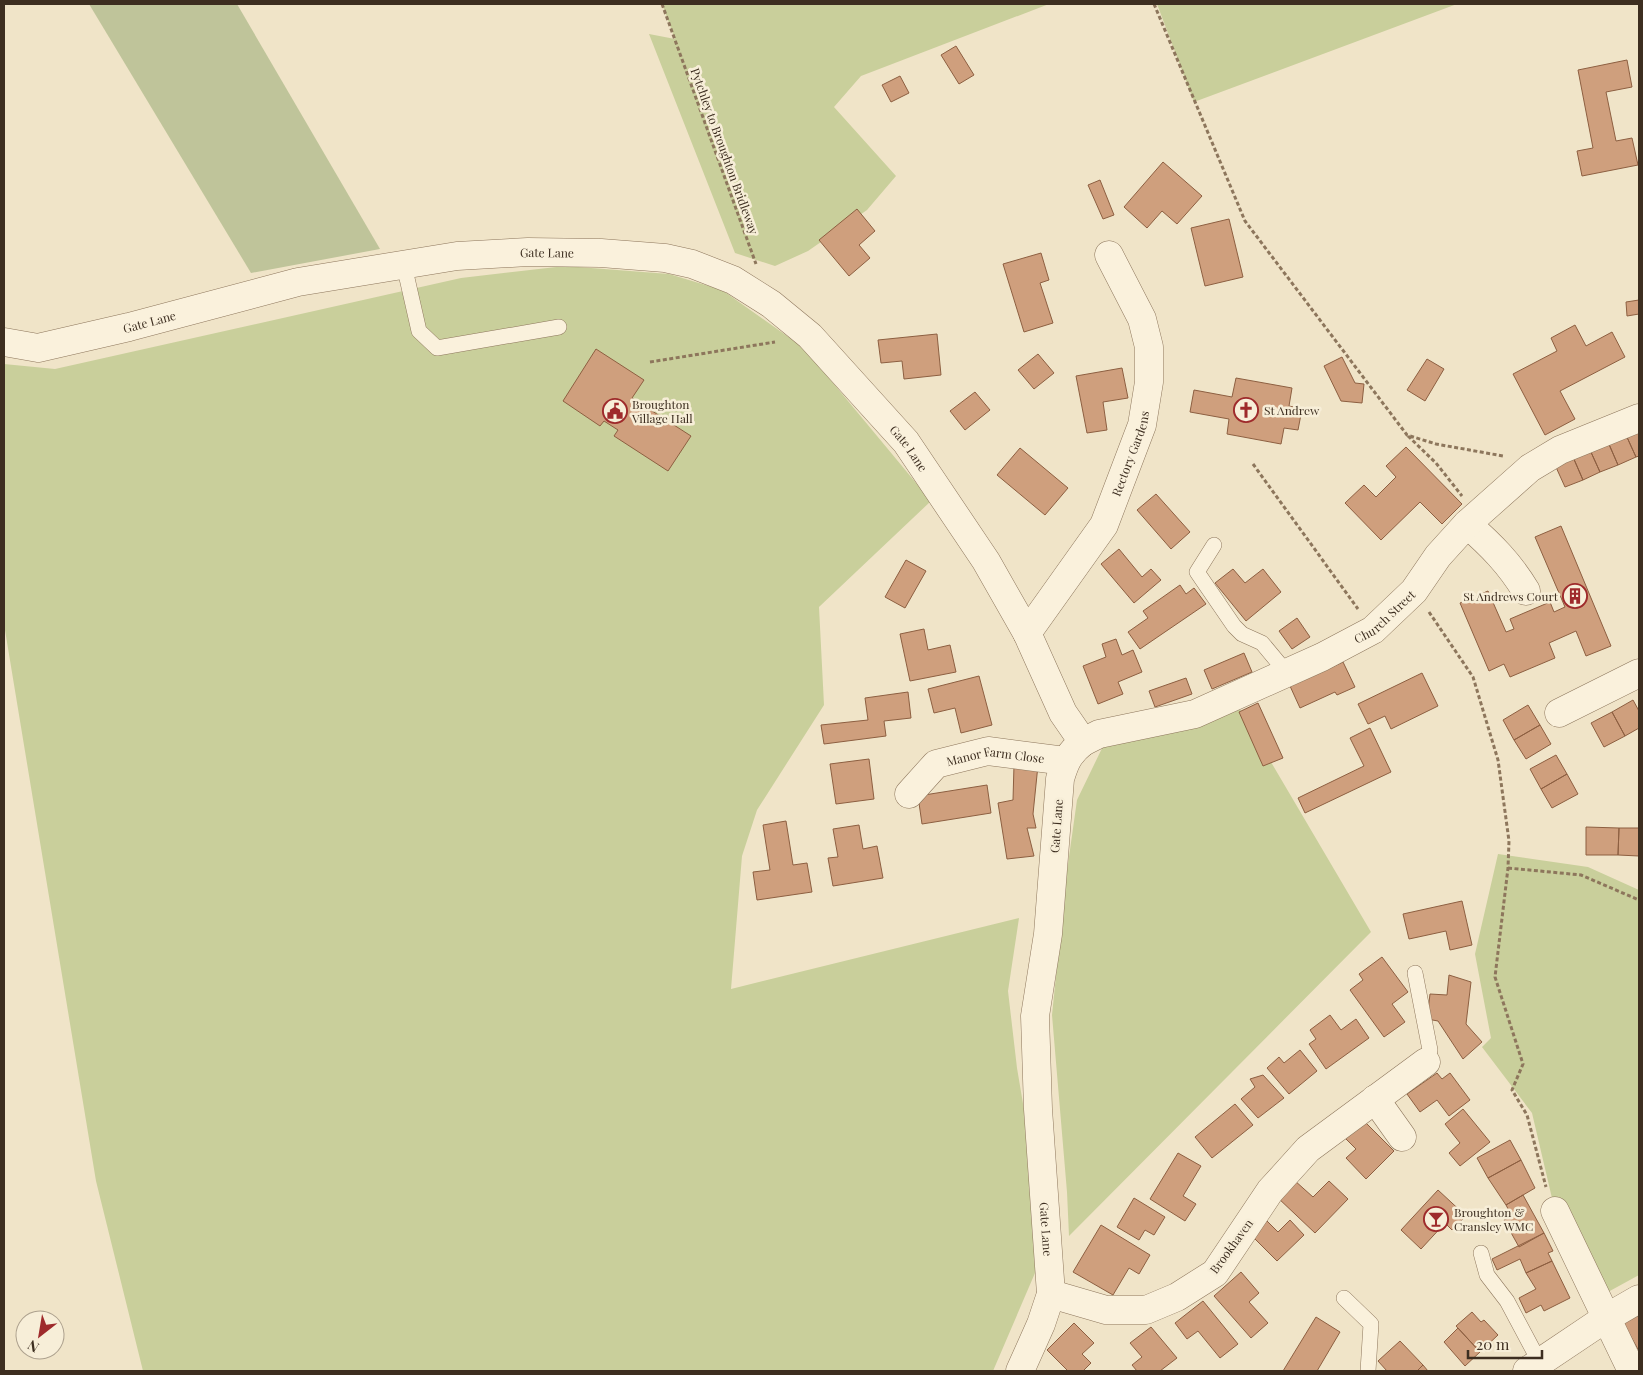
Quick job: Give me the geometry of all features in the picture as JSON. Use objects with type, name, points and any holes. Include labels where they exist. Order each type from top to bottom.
[{"type":"street","name":"Gate Lane","points":[[4,342],[38,348],[129,327],[298,282],[457,256],[528,252],[601,253],[665,258],[692,264],[733,280],[771,304],[810,336],[906,442],[986,561],[1027,633],[1063,713],[1083,742]]},
{"type":"street","name":"Rectory Gardens","points":[[1027,633],[1104,525],[1142,425],[1149,382],[1149,347],[1142,319],[1109,255]]},
{"type":"street","name":"Church Street","points":[[1083,742],[1099,734],[1195,714],[1287,673],[1373,630],[1414,591],[1438,556],[1472,520],[1530,468],[1560,450],[1639,418]]},
{"type":"street","points":[[1472,520],[1514,570],[1526,591]]},
{"type":"street","points":[[1560,713],[1639,673]]},
{"type":"street","points":[[1065,761],[1071,751],[1083,742]]},
{"type":"street","name":"Manor Farm Close","points":[[909,794],[936,764],[988,751],[1065,761]]},
{"type":"street","name":"Gate Lane","points":[[1020,1371],[1041,1324],[1051,1294],[1038,1109],[1035,1016],[1048,934],[1060,779],[1065,761]]},
{"type":"street","name":"Brookhaven","points":[[1051,1294],[1106,1310],[1146,1310],[1177,1297],[1215,1273],[1270,1191],[1308,1149],[1426,1062]]},
{"type":"street","points":[[1375,1100],[1402,1137]]},
{"type":"street","points":[[1555,1211],[1632,1371]]},
{"type":"street","points":[[1533,1366],[1606,1318],[1639,1299]]},
{"type":"lane","points":[[404,265],[418,332],[437,348],[559,327]]},
{"type":"lane","points":[[1214,545],[1197,572],[1234,626],[1242,634],[1262,643],[1287,673]]},
{"type":"lane","points":[[1414,973],[1430,1050],[1426,1062]]},
{"type":"lane","points":[[1481,1253],[1487,1275],[1508,1301],[1533,1366]]},
{"type":"lane","points":[[1344,1298],[1371,1324],[1368,1371]]},
{"type":"path","name":"Pytchley to Broughton Bridleway","points":[[662,4],[758,267]]},
{"type":"path","points":[[1154,4],[1245,221],[1407,435],[1436,463],[1472,520]]},
{"type":"path","points":[[650,362],[810,336]]},
{"type":"path","points":[[1407,435],[1436,444],[1522,460],[1530,468]]},
{"type":"path","points":[[1253,464],[1373,630]]},
{"type":"path","points":[[1414,591],[1473,677],[1498,760],[1509,841],[1508,868],[1496,977],[1523,1064],[1512,1090],[1528,1115],[1550,1203],[1555,1211]]},
{"type":"path","points":[[1508,868],[1581,875],[1639,900]]},
{"type":"green space","points":[[89,4],[237,4],[380,249],[251,273]]},
{"type":"green space","points":[[662,4],[1049,4],[861,76],[834,107],[896,176],[867,210],[808,251],[775,266],[735,253],[649,34],[675,39]]},
{"type":"green space","points":[[1157,4],[1457,4],[1194,102]]},
{"type":"green space","points":[[565,266],[669,274],[722,290],[804,348],[931,501],[819,607],[824,705],[757,810],[742,856],[731,989],[1019,918],[1008,991],[1017,1068],[1035,1175],[1038,1266],[993,1371],[143,1371],[96,1181],[4,624],[4,364],[55,369],[461,278]]},
{"type":"green space","points":[[1238,706],[1371,932],[1069,1236],[1052,1015],[1066,878],[1077,800],[1106,740]]},
{"type":"green space","points":[[1498,854],[1588,867],[1639,890],[1639,1275],[1597,1298],[1555,1211],[1532,1113],[1482,1047],[1491,1038],[1475,954]]},
{"type":"building","points":[[956,46],[974,75],[959,84],[941,55]]},
{"type":"building","points":[[1627,60],[1632,87],[1606,92],[1616,141],[1632,138],[1638,165],[1582,176],[1577,151],[1593,148],[1578,70]]},
{"type":"building","points":[[900,76],[909,93],[891,102],[882,85]]},
{"type":"building","points":[[1163,162],[1202,196],[1177,224],[1162,211],[1147,228],[1124,207]]},
{"type":"building","points":[[1100,180],[1114,215],[1103,219],[1088,185]]},
{"type":"building","points":[[857,209],[875,231],[859,245],[870,258],[849,276],[819,240]]},
{"type":"building","points":[[1229,219],[1243,277],[1205,286],[1191,228]]},
{"type":"building","points":[[1041,253],[1049,280],[1040,283],[1053,323],[1024,332],[1003,264]]},
{"type":"building","points":[[1639,300],[1639,314],[1627,316],[1626,302]]},
{"type":"building","points":[[1575,325],[1586,346],[1612,332],[1625,357],[1560,391],[1575,419],[1545,435],[1513,374],[1557,351],[1551,338]]},
{"type":"building","points":[[937,334],[941,375],[904,379],[902,361],[881,363],[878,340]]},
{"type":"building","name":"Broughton Village Hall","points":[[596,349],[644,380],[632,398],[691,436],[668,471],[614,436],[618,430],[604,421],[600,426],[563,401]]},
{"type":"building","points":[[1038,354],[1054,373],[1034,389],[1018,370]]},
{"type":"building","points":[[1342,357],[1355,383],[1364,384],[1362,403],[1341,401],[1324,366]]},
{"type":"building","points":[[1427,359],[1444,369],[1425,401],[1407,390]]},
{"type":"building","points":[[1122,368],[1128,398],[1103,402],[1107,430],[1087,433],[1076,376]]},
{"type":"building","name":"St Andrew","points":[[1236,378],[1292,388],[1289,406],[1302,409],[1298,430],[1284,428],[1281,444],[1227,434],[1229,419],[1190,412],[1194,390],[1232,397]]},
{"type":"building","points":[[975,392],[990,410],[965,430],[950,411]]},
{"type":"building","points":[[1639,429],[1639,456],[1636,457],[1626,435]]},
{"type":"building","points":[[1626,435],[1636,457],[1618,465],[1608,442]]},
{"type":"building","points":[[1608,442],[1618,465],[1600,472],[1590,450]]},
{"type":"building","points":[[1406,447],[1462,504],[1442,524],[1420,502],[1381,540],[1345,503],[1364,485],[1376,497],[1396,477],[1386,466]]},
{"type":"building","points":[[1020,448],[1068,488],[1045,515],[997,475]]},
{"type":"building","points":[[1590,450],[1600,472],[1583,480],[1573,457]]},
{"type":"building","points":[[1573,457],[1583,480],[1565,487],[1555,465]]},
{"type":"building","points":[[1156,494],[1190,532],[1171,549],[1137,510]]},
{"type":"building","name":"St Andrews Court","points":[[1561,526],[1611,646],[1586,656],[1576,631],[1549,643],[1555,658],[1510,677],[1504,664],[1489,671],[1460,603],[1488,591],[1506,632],[1514,629],[1510,619],[1550,602],[1554,612],[1565,607],[1535,537]]},
{"type":"building","points":[[1119,549],[1142,577],[1151,569],[1161,580],[1134,603],[1101,564]]},
{"type":"building","points":[[906,560],[926,571],[905,608],[885,597]]},
{"type":"building","points":[[1233,569],[1245,583],[1263,569],[1281,592],[1246,621],[1215,583]]},
{"type":"building","points":[[1180,585],[1186,594],[1194,588],[1206,604],[1140,649],[1128,632],[1148,618],[1143,611]]},
{"type":"building","points":[[1297,618],[1310,637],[1292,649],[1279,631]]},
{"type":"building","points":[[924,629],[928,650],[950,645],[956,672],[910,681],[900,634]]},
{"type":"building","points":[[1116,639],[1122,655],[1133,650],[1142,672],[1118,682],[1123,694],[1098,704],[1083,666],[1106,657],[1102,644]]},
{"type":"building","points":[[1244,653],[1252,672],[1212,689],[1204,670]]},
{"type":"building","points":[[1343,662],[1355,687],[1337,695],[1335,692],[1300,708],[1290,686]]},
{"type":"building","points":[[1422,673],[1438,706],[1391,729],[1385,716],[1368,724],[1358,704]]},
{"type":"building","points":[[979,676],[992,725],[961,733],[955,708],[934,713],[928,689]]},
{"type":"building","points":[[1186,678],[1192,694],[1155,707],[1149,691]]},
{"type":"building","points":[[908,692],[911,718],[884,721],[886,736],[824,744],[821,725],[868,720],[865,698]]},
{"type":"building","points":[[1633,700],[1639,711],[1639,728],[1625,736],[1612,712]]},
{"type":"building","points":[[1258,703],[1283,758],[1263,766],[1239,712]]},
{"type":"building","points":[[1528,705],[1540,725],[1514,740],[1503,720]]},
{"type":"building","points":[[1612,712],[1625,736],[1604,747],[1591,723]]},
{"type":"building","points":[[1540,725],[1551,744],[1526,759],[1514,740]]},
{"type":"building","points":[[1370,728],[1391,772],[1305,813],[1298,798],[1364,766],[1350,738]]},
{"type":"building","points":[[1556,755],[1567,774],[1541,789],[1530,769]]},
{"type":"building","points":[[869,759],[874,799],[836,804],[830,764]]},
{"type":"building","points":[[1014,765],[1038,765],[1033,814],[1036,828],[1027,828],[1034,856],[1007,859],[998,803],[1013,800]]},
{"type":"building","points":[[1567,774],[1578,794],[1552,808],[1541,789]]},
{"type":"building","points":[[987,785],[991,813],[922,824],[918,796]]},
{"type":"building","points":[[786,821],[793,865],[807,863],[812,892],[757,900],[753,872],[770,870],[763,825]]},
{"type":"building","points":[[859,825],[863,849],[877,846],[883,878],[833,886],[828,858],[838,857],[833,829]]},
{"type":"building","points":[[1586,827],[1619,828],[1618,855],[1586,855]]},
{"type":"building","points":[[1619,828],[1639,828],[1639,856],[1618,855]]},
{"type":"building","points":[[1462,901],[1472,945],[1450,950],[1446,931],[1409,939],[1403,914]]},
{"type":"building","points":[[1382,957],[1408,992],[1392,1004],[1405,1022],[1384,1037],[1350,990],[1363,980],[1359,974]]},
{"type":"building","points":[[1449,975],[1471,982],[1466,1024],[1482,1042],[1463,1059],[1438,1021],[1427,1019],[1430,994],[1447,995]]},
{"type":"building","points":[[1330,1015],[1341,1030],[1356,1019],[1369,1038],[1326,1069],[1309,1044],[1316,1039],[1310,1030]]},
{"type":"building","points":[[1300,1050],[1317,1071],[1289,1094],[1267,1068],[1279,1057],[1284,1063]]},
{"type":"building","points":[[1437,1073],[1442,1079],[1450,1073],[1470,1100],[1449,1116],[1437,1100],[1420,1112],[1407,1094]]},
{"type":"building","points":[[1263,1075],[1284,1098],[1258,1118],[1241,1099],[1255,1087],[1250,1079]]},
{"type":"building","points":[[1235,1104],[1253,1125],[1212,1158],[1195,1137]]},
{"type":"building","points":[[1463,1109],[1490,1142],[1460,1166],[1449,1153],[1460,1143],[1445,1124]]},
{"type":"building","points":[[1362,1119],[1394,1151],[1366,1179],[1346,1158],[1356,1149],[1344,1137]]},
{"type":"building","points":[[1510,1140],[1521,1160],[1488,1178],[1477,1158]]},
{"type":"building","points":[[1178,1153],[1201,1166],[1183,1196],[1196,1204],[1185,1221],[1150,1199]]},
{"type":"building","points":[[1521,1160],[1535,1188],[1506,1205],[1488,1178]]},
{"type":"building","points":[[1294,1180],[1313,1197],[1329,1181],[1348,1199],[1315,1233],[1277,1197]]},
{"type":"building","name":"Broughton & Cransley WMC","points":[[1438,1190],[1466,1216],[1452,1230],[1445,1223],[1421,1249],[1401,1230]]},
{"type":"building","points":[[1523,1195],[1544,1233],[1519,1247],[1504,1220],[1512,1216],[1506,1205]]},
{"type":"building","points":[[1134,1198],[1165,1217],[1154,1235],[1145,1230],[1139,1240],[1117,1227]]},
{"type":"building","points":[[1265,1219],[1278,1232],[1290,1220],[1304,1235],[1277,1261],[1250,1234]]},
{"type":"building","points":[[1101,1225],[1150,1255],[1139,1274],[1129,1268],[1113,1295],[1073,1272]]},
{"type":"building","points":[[1544,1233],[1553,1251],[1548,1253],[1552,1261],[1526,1273],[1520,1259],[1497,1270],[1492,1259]]},
{"type":"building","points":[[1552,1261],[1570,1298],[1544,1311],[1541,1305],[1526,1313],[1519,1298],[1536,1289],[1526,1273]]},
{"type":"building","points":[[1241,1272],[1259,1293],[1249,1302],[1268,1323],[1251,1338],[1214,1296]]},
{"type":"building","points":[[1203,1301],[1238,1344],[1220,1358],[1198,1331],[1187,1339],[1175,1323]]},
{"type":"building","points":[[1472,1312],[1481,1322],[1484,1320],[1498,1335],[1480,1352],[1456,1326]]},
{"type":"building","points":[[1639,1314],[1639,1351],[1623,1323]]},
{"type":"building","points":[[1316,1317],[1340,1332],[1317,1371],[1283,1371]]},
{"type":"building","points":[[1074,1323],[1094,1343],[1082,1354],[1091,1363],[1083,1371],[1068,1371],[1047,1350]]},
{"type":"building","points":[[1151,1327],[1177,1358],[1160,1371],[1137,1371],[1132,1365],[1142,1357],[1130,1343]]},
{"type":"building","points":[[1458,1328],[1480,1352],[1465,1366],[1444,1342]]},
{"type":"building","points":[[1400,1341],[1423,1365],[1417,1371],[1387,1371],[1378,1361]]},
{"type":"building","points":[[1423,1365],[1428,1371],[1417,1371]]},
{"type":"place","name":"St Andrew","points":[[1246,410]]},
{"type":"place","name":"Broughton Village Hall","points":[[615,411]]},
{"type":"place","name":"St Andrews Court","points":[[1575,596]]},
{"type":"place","name":"Broughton & Cransley WMC","points":[[1436,1219]]}]
